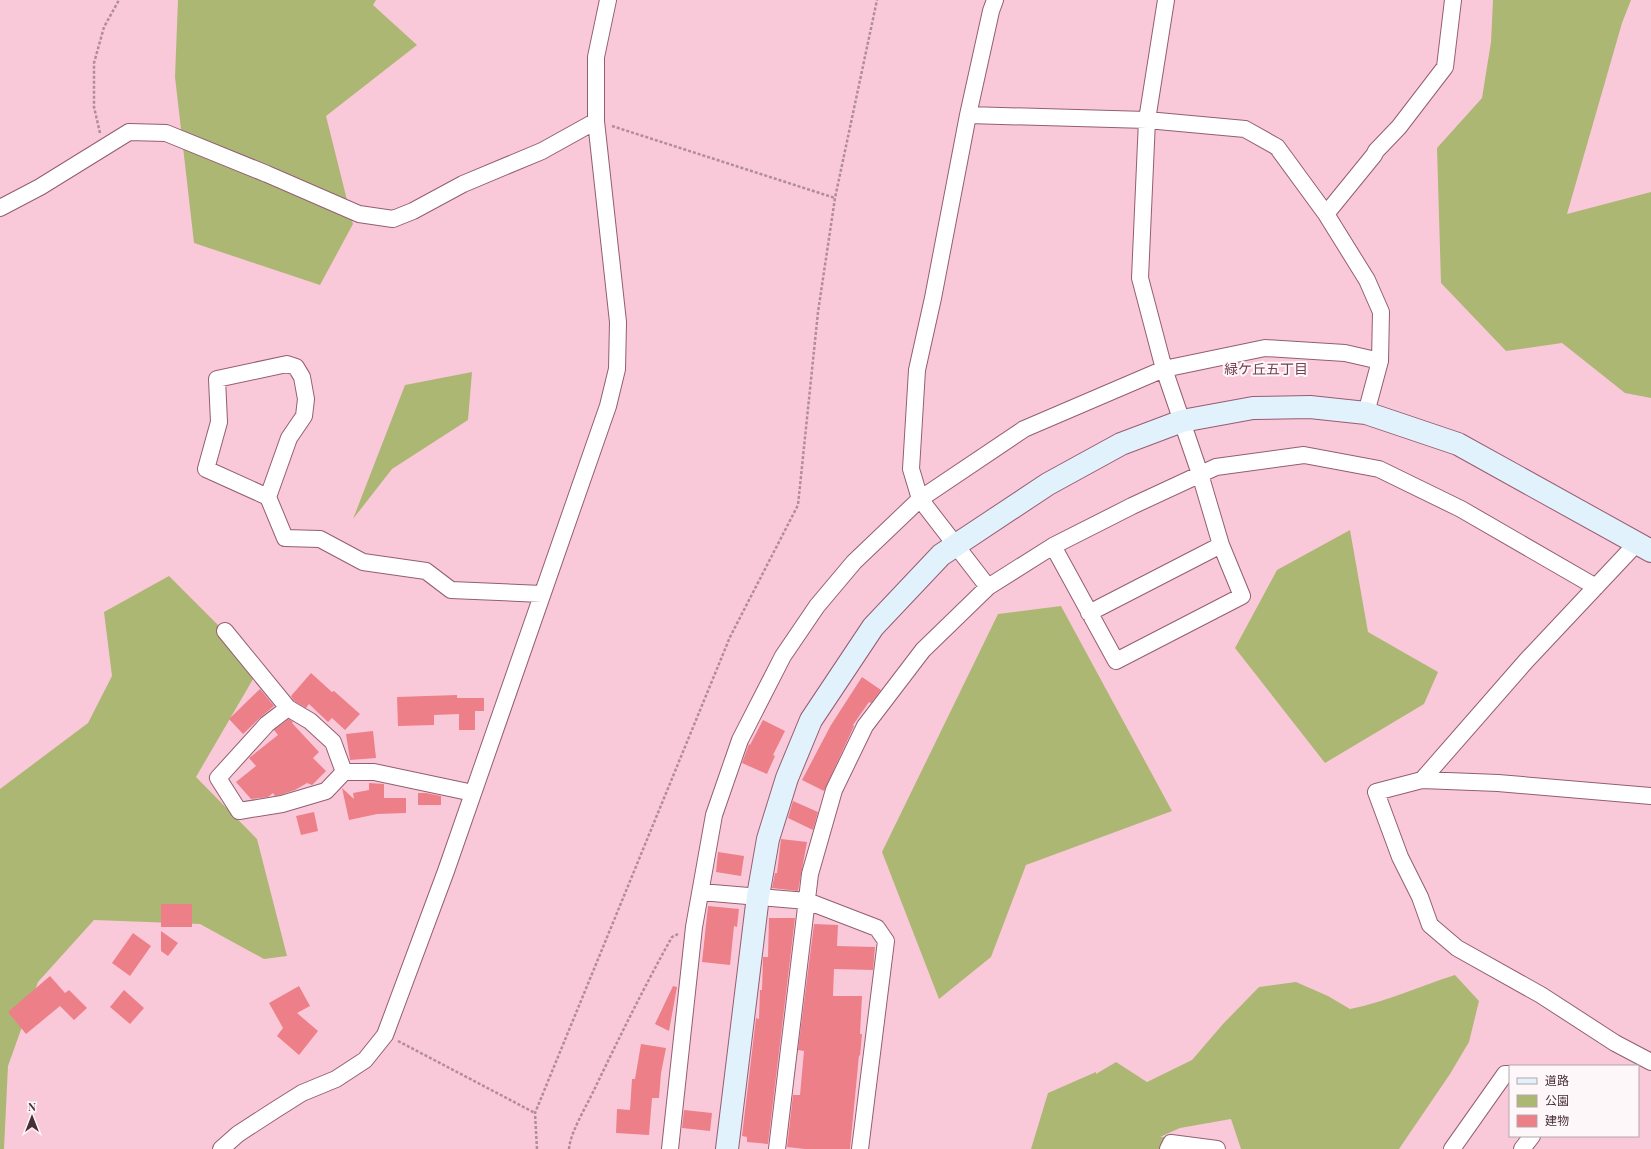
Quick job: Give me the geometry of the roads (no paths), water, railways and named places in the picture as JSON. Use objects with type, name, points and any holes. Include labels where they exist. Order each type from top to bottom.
[{"type":"street","points":[[221,1149],[238,1134],[302,1093],[336,1079],[365,1060],[385,1035],[446,871],[608,406],[617,369],[618,322],[596,121],[596,57],[608,0]]},
{"type":"street","points":[[988,586],[920,499],[911,468],[917,370],[933,298],[968,116],[991,11],[995,0]]},
{"type":"street","points":[[1053,546],[1116,661],[1242,596],[1221,545],[1200,474],[1164,369],[1140,278],[1147,120],[1166,0]]},
{"type":"street","points":[[1326,214],[1376,151],[1399,126],[1445,67],[1453,0]]},
{"type":"street","points":[[968,116],[1147,120],[1245,129],[1277,147],[1326,214],[1366,280],[1381,312],[1380,361],[1366,413]]},
{"type":"street","points":[[0,208],[90,158],[105,146],[129,132],[166,133],[268,174],[359,214],[393,219],[413,211],[463,184],[542,151],[596,121]]},
{"type":"street","points":[[670,1149],[694,927],[714,815],[740,740],[784,656],[817,606],[854,562],[920,499],[1024,429],[1164,369],[1264,348],[1345,353],[1380,361]]},
{"type":"street","points":[[268,498],[289,438],[304,416],[306,399],[302,377],[296,367],[287,364],[217,379],[219,422],[206,469],[268,498],[285,538],[320,539],[363,562],[426,571],[451,590],[542,594]]},
{"type":"street","points":[[727,1149],[758,896],[768,839],[788,778],[811,720],[873,627],[942,555],[1048,484],[1121,444],[1182,421],[1253,408],[1310,407],[1366,413],[1458,444],[1644,547],[1596,587],[1526,661],[1422,780]]},
{"type":"street","points":[[777,1149],[810,874],[834,790],[865,726],[923,650],[988,586],[1053,546],[1132,506],[1216,467],[1304,455],[1379,469],[1461,509],[1596,587]]},
{"type":"street","points":[[1089,613],[1221,545]]},
{"type":"street","points":[[225,631],[288,708],[310,721],[333,742],[344,772]]},
{"type":"street","points":[[288,708],[267,724],[218,778],[239,811],[282,804],[326,791],[344,772],[374,772],[473,793]]},
{"type":"street","points":[[1651,796],[1498,783],[1422,780],[1376,792],[1400,857],[1420,897],[1430,926],[1458,948],[1541,995],[1615,1043],[1651,1062]]},
{"type":"street","points":[[700,892],[807,901],[877,928],[886,941],[860,1149]]},
{"type":"street","points":[[1452,1149],[1505,1074],[1509,1074]]},
{"type":"street","points":[[1522,1149],[1531,1137]]},
{"type":"street","points":[[1168,1149],[1171,1143],[1217,1149]]},
{"type":"district","name":"緑ケ丘五丁目","points":[[1266,369]]}]
